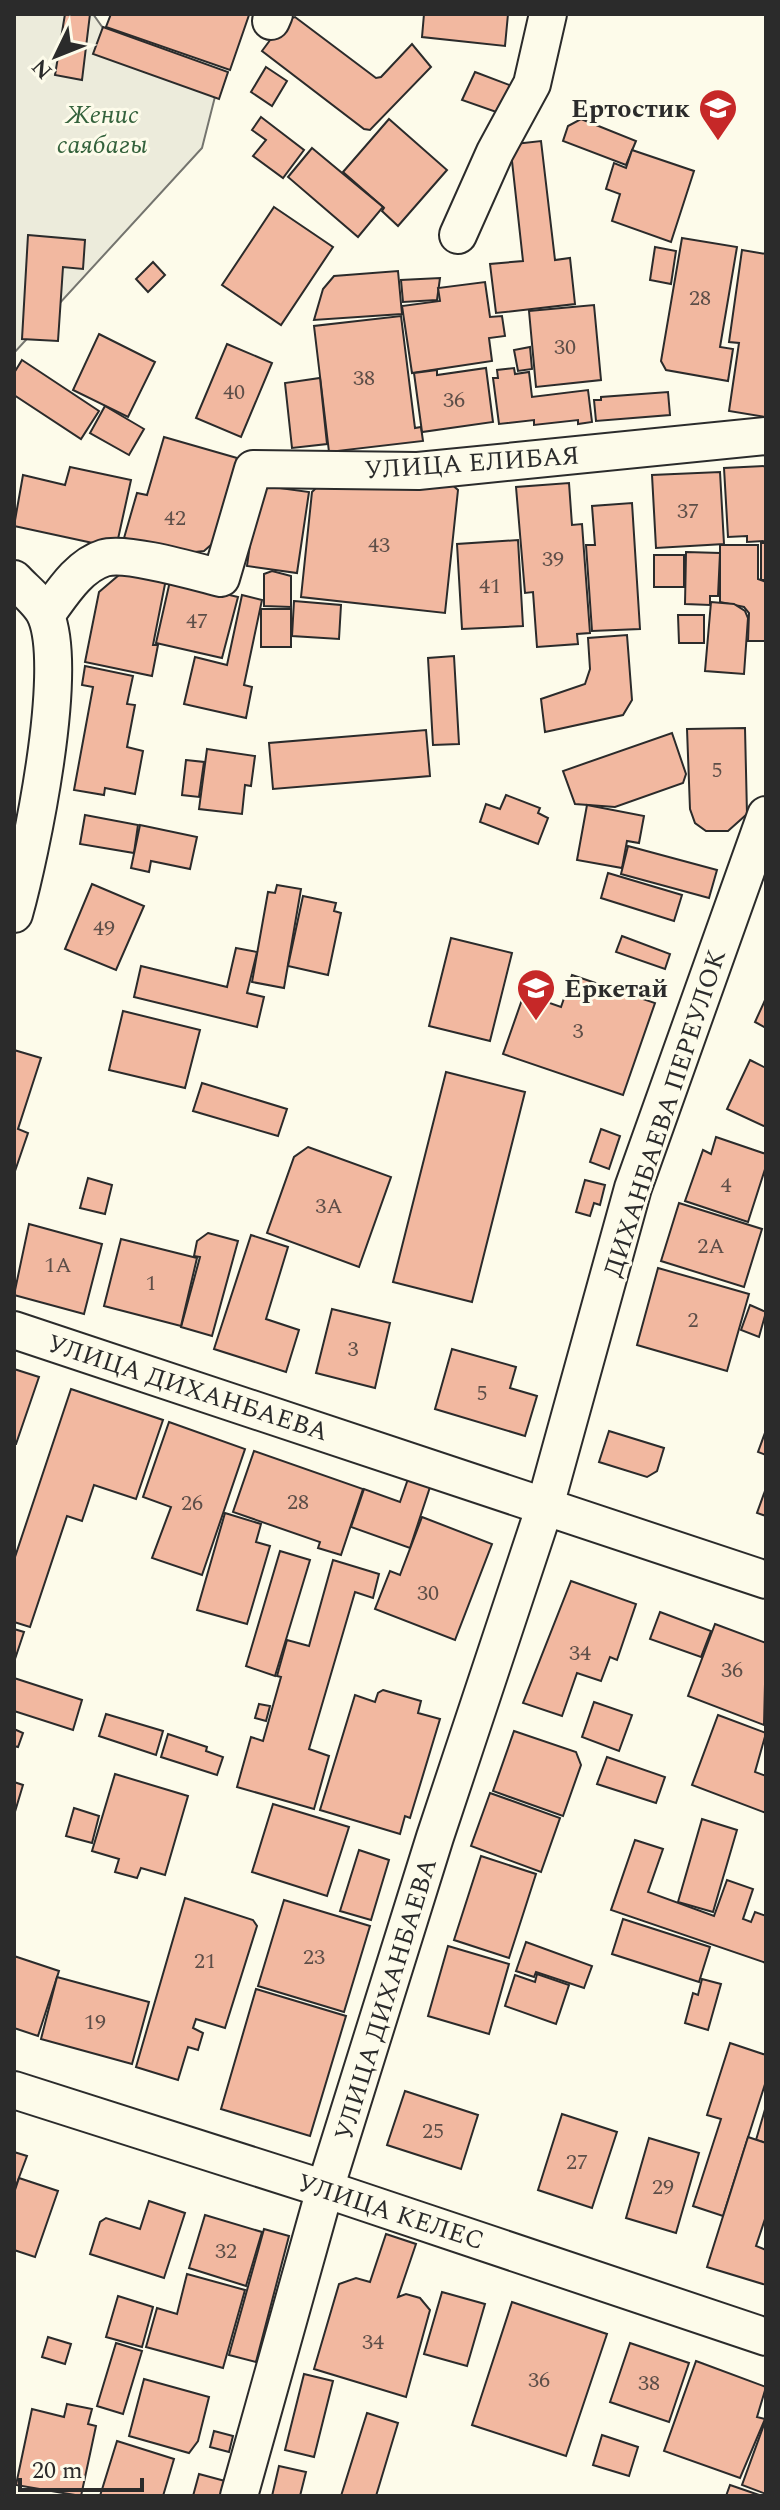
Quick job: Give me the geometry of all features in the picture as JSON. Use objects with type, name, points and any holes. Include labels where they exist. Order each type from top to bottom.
[{"type":"street","points":[[458,235],[495,152],[532,84],[548,14]]},
{"type":"street","name":"УЛИЦА ЕЛИБАЯ","points":[[46,615],[71,580],[104,558],[160,563],[221,578],[253,469],[418,471],[766,436]]},
{"type":"street","points":[[14,579],[46,615],[54,663],[48,739],[14,914]]},
{"type":"street","name":"ДИХАНБАЕВА ПЕРЕУЛОК","points":[[545,1506],[633,1188],[766,815]]},
{"type":"street","name":"УЛИЦА ДИХАНБАЕВА","points":[[14,1330],[766,1580]]},
{"type":"street","name":"УЛИЦА ДИХАНБАЕВА","points":[[239,2496],[325,2189],[435,1837],[545,1506]]},
{"type":"street","name":"УЛИЦА КЕЛЕС","points":[[14,2090],[325,2189],[766,2337]]},
{"type":"green space","name":"Женис саябагы","points":[[14,14],[93,14],[110,38],[220,77],[202,148],[14,353]]},
{"type":"building","points":[[65,14],[90,14],[82,80],[55,75]]},
{"type":"building","points":[[111,14],[249,15],[230,70],[106,27]]},
{"type":"building","points":[[424,14],[508,14],[505,46],[422,37]]},
{"type":"building","points":[[295,17],[376,78],[381,77],[412,44],[431,67],[370,130],[364,129],[262,51],[285,20]]},
{"type":"building","points":[[103,27],[228,72],[219,99],[93,54]]},
{"type":"building","points":[[266,67],[287,81],[272,106],[251,92]]},
{"type":"building","points":[[475,72],[512,86],[502,114],[462,100]]},
{"type":"building","points":[[261,117],[304,150],[283,178],[253,156],[266,140],[252,130]]},
{"type":"building","points":[[389,119],[447,170],[398,226],[382,211],[384,208],[343,172]]},
{"type":"building","points":[[581,119],[636,141],[626,165],[563,141],[568,126]]},
{"type":"building","points":[[541,141],[555,260],[570,258],[575,304],[496,313],[490,264],[523,261],[511,152],[515,144]]},
{"type":"building","points":[[312,148],[383,207],[358,237],[288,177]]},
{"type":"building","points":[[632,150],[694,171],[671,242],[612,221],[620,194],[606,189],[614,163],[626,168]]},
{"type":"building","points":[[274,207],[333,247],[281,325],[222,285]]},
{"type":"building","points":[[28,235],[85,240],[83,269],[63,267],[58,341],[22,339]]},
{"type":"building","points":[[682,238],[737,247],[720,347],[733,349],[728,381],[666,370],[661,361]]},
{"type":"building","points":[[655,247],[676,251],[671,284],[650,280]]},
{"type":"building","points":[[742,250],[766,254],[765,417],[729,411],[739,343],[729,342]]},
{"type":"building","points":[[153,262],[165,275],[148,292],[136,279]]},
{"type":"building","points":[[398,271],[402,314],[314,320],[323,289],[334,276]]},
{"type":"building","points":[[440,278],[437,300],[403,302],[401,280]]},
{"type":"building","points":[[485,282],[490,317],[502,316],[505,336],[489,338],[492,361],[412,373],[402,306],[440,301],[438,288]]},
{"type":"building","points":[[594,305],[601,380],[536,387],[529,311]]},
{"type":"building","points":[[401,316],[415,428],[421,427],[423,441],[329,452],[314,326]]},
{"type":"building","points":[[99,334],[155,362],[128,417],[73,390]]},
{"type":"building","points":[[227,344],[272,363],[241,437],[196,418]]},
{"type":"building","points":[[530,347],[532,369],[518,371],[514,350]]},
{"type":"building","points":[[22,360],[99,411],[81,439],[14,395],[14,373]]},
{"type":"building","points":[[486,368],[493,422],[422,432],[414,373],[437,370],[437,375]]},
{"type":"building","points":[[514,368],[515,374],[529,372],[532,397],[588,390],[592,422],[578,424],[578,420],[534,425],[534,420],[499,424],[493,378],[498,378],[497,370]]},
{"type":"building","points":[[320,378],[327,444],[292,448],[285,383]]},
{"type":"building","points":[[668,392],[670,415],[596,421],[594,400],[601,400],[601,397]]},
{"type":"building","points":[[105,406],[144,429],[129,455],[90,433]]},
{"type":"building","points":[[164,437],[237,458],[212,544],[204,551],[176,554],[124,538],[137,493],[147,495]]},
{"type":"building","points":[[766,466],[766,541],[747,542],[747,536],[728,537],[724,468]]},
{"type":"building","points":[[70,467],[131,480],[116,548],[14,526],[23,475],[65,485]]},
{"type":"building","points":[[720,472],[724,544],[656,548],[652,475]]},
{"type":"building","points":[[449,482],[458,490],[445,613],[301,597],[312,492],[316,488]]},
{"type":"building","points":[[569,483],[572,525],[582,524],[590,633],[577,634],[578,644],[537,647],[533,592],[525,593],[516,487]]},
{"type":"building","points":[[258,485],[309,492],[297,573],[247,566]]},
{"type":"building","points":[[632,503],[640,629],[592,631],[586,545],[595,545],[592,506]]},
{"type":"building","points":[[518,540],[523,626],[462,629],[457,544]]},
{"type":"building","points":[[761,543],[766,543],[766,580],[761,580]]},
{"type":"building","points":[[720,545],[758,545],[758,579],[766,582],[766,641],[748,641],[749,613],[744,607],[720,602]]},
{"type":"building","points":[[686,552],[720,553],[718,596],[710,596],[710,605],[685,604]]},
{"type":"building","points":[[654,555],[684,555],[684,587],[654,587]]},
{"type":"building","points":[[272,571],[291,576],[291,607],[264,606],[264,574]]},
{"type":"building","points":[[131,572],[166,579],[153,645],[158,645],[152,676],[85,662],[99,592],[119,575]]},
{"type":"building","points":[[170,581],[238,597],[222,658],[156,643]]},
{"type":"building","points":[[242,595],[262,600],[244,685],[252,687],[246,718],[184,704],[195,657],[227,665]]},
{"type":"building","points":[[294,601],[341,605],[339,639],[292,636]]},
{"type":"building","points":[[711,602],[734,604],[745,611],[748,618],[744,674],[705,671]]},
{"type":"building","points":[[261,609],[291,609],[291,647],[261,647]]},
{"type":"building","points":[[678,615],[704,615],[704,643],[679,643]]},
{"type":"building","points":[[627,635],[632,700],[623,715],[545,732],[541,699],[585,684],[590,669],[588,638]]},
{"type":"building","points":[[454,656],[459,744],[433,745],[428,658]]},
{"type":"building","points":[[85,666],[133,676],[127,704],[135,705],[127,747],[143,751],[135,794],[105,788],[104,795],[74,790],[93,687],[82,685]]},
{"type":"building","points":[[745,728],[747,814],[728,831],[706,831],[695,823],[690,809],[687,729]]},
{"type":"building","points":[[426,730],[430,776],[273,789],[269,743]]},
{"type":"building","points":[[672,733],[686,774],[683,783],[615,807],[575,804],[563,771]]},
{"type":"building","points":[[207,749],[255,756],[251,786],[245,785],[242,814],[199,809]]},
{"type":"building","points":[[186,760],[204,762],[199,797],[182,795]]},
{"type":"building","points":[[506,795],[540,808],[538,813],[548,818],[538,844],[480,822],[486,804],[500,809]]},
{"type":"building","points":[[587,805],[644,816],[639,843],[627,841],[622,868],[577,860]]},
{"type":"building","points":[[85,815],[138,825],[134,853],[80,844]]},
{"type":"building","points":[[140,825],[197,837],[190,869],[151,861],[149,872],[131,868]]},
{"type":"building","points":[[628,846],[717,870],[709,898],[621,874]]},
{"type":"building","points":[[608,873],[682,895],[674,921],[601,898]]},
{"type":"building","points":[[92,884],[144,906],[116,970],[65,949]]},
{"type":"building","points":[[277,885],[301,889],[284,988],[252,982],[268,892],[275,893]]},
{"type":"building","points":[[303,896],[336,903],[334,911],[341,913],[328,975],[288,966]]},
{"type":"building","points":[[622,936],[670,954],[665,969],[616,952]]},
{"type":"building","points":[[451,938],[512,953],[490,1041],[429,1026]]},
{"type":"building","points":[[236,948],[257,952],[247,993],[264,997],[257,1027],[134,997],[141,966],[227,987]]},
{"type":"building","points":[[572,975],[655,1003],[623,1095],[503,1054],[524,994],[561,1007]]},
{"type":"building","points":[[766,998],[766,1028],[755,1022]]},
{"type":"building","points":[[123,1011],[200,1030],[185,1088],[109,1070]]},
{"type":"building","points":[[14,1050],[41,1058],[18,1129],[28,1133],[14,1174]]},
{"type":"building","points":[[750,1060],[766,1068],[766,1127],[727,1109]]},
{"type":"building","points":[[446,1072],[525,1092],[472,1302],[393,1282]]},
{"type":"building","points":[[202,1083],[287,1109],[278,1136],[193,1111]]},
{"type":"building","points":[[601,1129],[620,1136],[609,1169],[590,1162]]},
{"type":"building","points":[[716,1137],[766,1154],[766,1166],[748,1222],[685,1201],[703,1150],[711,1154]]},
{"type":"building","points":[[308,1147],[391,1177],[359,1267],[267,1233],[294,1157]]},
{"type":"building","points":[[88,1178],[112,1185],[105,1214],[80,1208]]},
{"type":"building","points":[[585,1180],[605,1185],[600,1205],[594,1203],[590,1216],[576,1212]]},
{"type":"building","points":[[679,1203],[762,1229],[744,1287],[661,1261]]},
{"type":"building","points":[[29,1224],[102,1244],[84,1314],[14,1295]]},
{"type":"building","points":[[208,1233],[238,1241],[212,1336],[181,1327],[200,1257],[194,1256],[197,1241]]},
{"type":"building","points":[[251,1235],[288,1247],[266,1319],[299,1330],[286,1372],[214,1349]]},
{"type":"building","points":[[121,1239],[197,1258],[181,1326],[104,1306]]},
{"type":"building","points":[[658,1268],[749,1294],[727,1371],[637,1345]]},
{"type":"building","points":[[750,1305],[766,1312],[759,1337],[741,1330]]},
{"type":"building","points":[[332,1309],[390,1323],[375,1388],[316,1373]]},
{"type":"building","points":[[452,1349],[516,1367],[510,1388],[537,1396],[525,1436],[435,1409]]},
{"type":"building","points":[[14,1369],[39,1377],[16,1444],[14,1444]]},
{"type":"building","points":[[71,1389],[163,1420],[136,1499],[94,1485],[82,1521],[67,1516],[30,1627],[14,1622],[14,1560]]},
{"type":"building","points":[[169,1422],[245,1449],[202,1575],[152,1558],[171,1507],[143,1497]]},
{"type":"building","points":[[766,1430],[766,1455],[758,1452]]},
{"type":"building","points":[[609,1431],[664,1448],[657,1471],[647,1477],[599,1462]]},
{"type":"building","points":[[254,1451],[363,1489],[341,1555],[318,1548],[320,1542],[233,1512]]},
{"type":"building","points":[[408,1479],[430,1487],[410,1548],[351,1527],[364,1489],[400,1502]]},
{"type":"building","points":[[766,1488],[766,1516],[757,1513]]},
{"type":"building","points":[[225,1513],[261,1524],[256,1542],[270,1546],[247,1624],[197,1610]]},
{"type":"building","points":[[422,1517],[492,1544],[455,1640],[375,1609],[390,1571],[400,1575]]},
{"type":"building","points":[[280,1551],[310,1560],[275,1676],[246,1666]]},
{"type":"building","points":[[333,1560],[379,1574],[373,1598],[355,1592],[309,1749],[329,1756],[314,1809],[237,1787],[251,1737],[263,1741],[281,1677],[277,1676],[287,1640],[309,1646]]},
{"type":"building","points":[[571,1581],[636,1604],[617,1660],[610,1657],[601,1681],[577,1673],[562,1716],[523,1703]]},
{"type":"building","points":[[660,1612],[711,1631],[701,1657],[650,1639]]},
{"type":"building","points":[[715,1624],[766,1643],[764,1725],[688,1696]]},
{"type":"building","points":[[14,1629],[24,1632],[14,1662]]},
{"type":"building","points":[[14,1678],[82,1700],[73,1730],[14,1711]]},
{"type":"building","points":[[383,1690],[421,1701],[418,1713],[440,1719],[410,1818],[405,1816],[400,1834],[320,1810],[355,1695],[375,1702],[378,1693]]},
{"type":"building","points":[[594,1702],[632,1715],[619,1751],[582,1737]]},
{"type":"building","points":[[259,1704],[270,1706],[266,1721],[255,1718]]},
{"type":"building","points":[[106,1714],[163,1731],[156,1755],[99,1736]]},
{"type":"building","points":[[718,1715],[766,1733],[755,1772],[766,1776],[766,1813],[692,1785]]},
{"type":"building","points":[[14,1729],[23,1733],[18,1747],[14,1746]]},
{"type":"building","points":[[514,1731],[576,1752],[581,1765],[563,1816],[493,1791]]},
{"type":"building","points":[[168,1734],[207,1747],[206,1751],[223,1757],[217,1775],[161,1757]]},
{"type":"building","points":[[607,1757],[665,1777],[656,1803],[597,1784]]},
{"type":"building","points":[[115,1774],[188,1796],[165,1875],[141,1868],[137,1878],[115,1872],[119,1859],[92,1851]]},
{"type":"building","points":[[14,1782],[23,1785],[14,1815]]},
{"type":"building","points":[[490,1793],[560,1818],[541,1872],[471,1846]]},
{"type":"building","points":[[273,1804],[349,1827],[327,1896],[252,1872]]},
{"type":"building","points":[[74,1808],[99,1816],[92,1843],[66,1836]]},
{"type":"building","points":[[702,1819],[737,1830],[713,1912],[678,1902]]},
{"type":"building","points":[[635,1840],[663,1849],[648,1892],[714,1916],[727,1880],[753,1889],[743,1919],[751,1922],[755,1912],[766,1916],[766,1963],[611,1910]]},
{"type":"building","points":[[359,1850],[389,1860],[371,1920],[340,1911]]},
{"type":"building","points":[[481,1856],[536,1874],[509,1958],[454,1940]]},
{"type":"building","points":[[185,1898],[253,1920],[257,1926],[225,2028],[196,2019],[193,2028],[203,2033],[198,2050],[188,2047],[178,2080],[136,2067]]},
{"type":"building","points":[[284,1900],[370,1926],[344,2012],[258,1986]]},
{"type":"building","points":[[623,1919],[710,1947],[699,1982],[612,1954]]},
{"type":"building","points":[[526,1942],[592,1966],[584,1988],[536,1972],[534,1977],[516,1971]]},
{"type":"building","points":[[448,1946],[509,1964],[489,2034],[428,2016]]},
{"type":"building","points":[[14,1956],[59,1971],[38,2036],[14,2028]]},
{"type":"building","points":[[537,1974],[569,1985],[556,2024],[505,2006],[515,1975],[535,1982]]},
{"type":"building","points":[[57,1977],[149,2002],[132,2064],[41,2039]]},
{"type":"building","points":[[702,1979],[721,1984],[708,2030],[685,2023],[693,1993],[698,1995]]},
{"type":"building","points":[[256,1989],[346,2016],[310,2136],[221,2109]]},
{"type":"building","points":[[730,2043],[766,2055],[766,2081],[723,2216],[693,2206],[721,2119],[707,2115]]},
{"type":"building","points":[[405,2091],[478,2115],[461,2169],[387,2145]]},
{"type":"building","points":[[766,2106],[766,2143],[756,2140]]},
{"type":"building","points":[[562,2114],[617,2132],[592,2208],[538,2190]]},
{"type":"building","points":[[748,2137],[766,2143],[766,2216],[756,2246],[766,2250],[766,2285],[707,2267]]},
{"type":"building","points":[[649,2138],[699,2153],[676,2233],[626,2218]]},
{"type":"building","points":[[14,2152],[27,2156],[14,2191]]},
{"type":"building","points":[[19,2178],[58,2191],[35,2257],[14,2250],[14,2193]]},
{"type":"building","points":[[149,2201],[185,2213],[164,2278],[90,2254],[100,2222],[106,2218],[140,2229]]},
{"type":"building","points":[[205,2215],[262,2232],[246,2286],[189,2268]]},
{"type":"building","points":[[264,2229],[289,2236],[256,2362],[229,2355]]},
{"type":"building","points":[[386,2234],[416,2244],[398,2297],[406,2294],[420,2298],[430,2310],[406,2397],[314,2369],[339,2284],[356,2278],[370,2282]]},
{"type":"building","points":[[187,2274],[245,2290],[223,2368],[146,2347],[157,2308],[177,2314]]},
{"type":"building","points":[[442,2292],[485,2304],[467,2366],[424,2354]]},
{"type":"building","points":[[118,2296],[153,2307],[142,2347],[106,2337]]},
{"type":"building","points":[[512,2302],[607,2334],[566,2456],[472,2425]]},
{"type":"building","points":[[48,2337],[71,2344],[65,2364],[42,2357]]},
{"type":"building","points":[[116,2343],[142,2351],[123,2414],[97,2406]]},
{"type":"building","points":[[630,2343],[689,2363],[669,2422],[610,2402]]},
{"type":"building","points":[[696,2361],[766,2387],[757,2417],[765,2419],[740,2478],[664,2451]]},
{"type":"building","points":[[304,2374],[333,2381],[314,2457],[285,2450]]},
{"type":"building","points":[[144,2379],[209,2397],[198,2441],[189,2453],[129,2436]]},
{"type":"building","points":[[67,2404],[92,2409],[88,2424],[96,2426],[81,2496],[16,2485],[32,2409],[64,2417]]},
{"type":"building","points":[[367,2413],[398,2423],[376,2496],[341,2496]]},
{"type":"building","points":[[766,2419],[766,2494],[742,2485]]},
{"type":"building","points":[[214,2431],[233,2436],[229,2452],[210,2447]]},
{"type":"building","points":[[602,2435],[638,2447],[629,2476],[593,2465]]},
{"type":"building","points":[[117,2441],[174,2459],[163,2496],[100,2496]]},
{"type":"building","points":[[279,2466],[306,2472],[300,2496],[272,2496]]},
{"type":"building","points":[[199,2474],[225,2481],[220,2496],[193,2496]]},
{"type":"building","points":[[730,2485],[762,2496],[726,2496]]},
{"type":"place","name":"Ертостик","points":[[718,142]]},
{"type":"place","name":"Еркетай","points":[[536,1022]]}]
